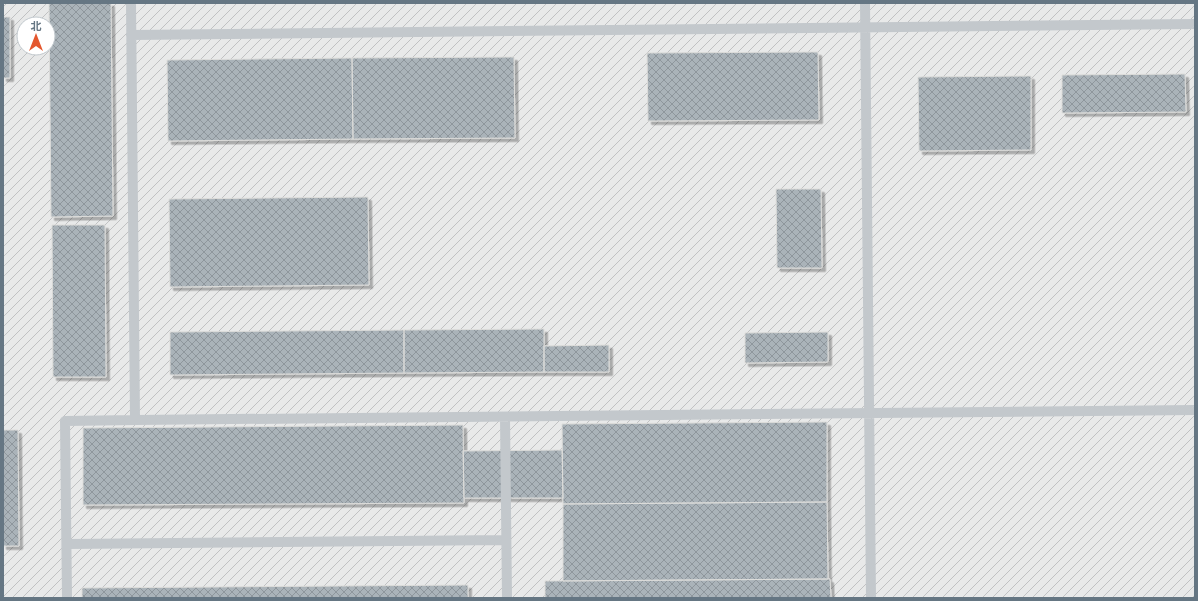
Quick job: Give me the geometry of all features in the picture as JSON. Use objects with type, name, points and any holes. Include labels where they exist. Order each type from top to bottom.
[{"type":"lane","points":[[131,3],[135,420]]},
{"type":"lane","points":[[865,3],[871,598]]},
{"type":"lane","points":[[131,35],[1195,24]]},
{"type":"lane","points":[[67,598],[65,421],[1195,410]]},
{"type":"lane","points":[[505,417],[507,598]]},
{"type":"lane","points":[[67,544],[506,540]]},
{"type":"shaded area","points":[[3,3],[1195,3],[1195,598],[3,598]]},
{"type":"building","points":[[49,3],[111,3],[113,216],[51,217],[49,56],[56,56],[56,16],[49,16]]},
{"type":"building","points":[[3,17],[10,17],[10,78],[3,78]]},
{"type":"building","points":[[818,52],[819,120],[648,121],[647,53]]},
{"type":"building","points":[[514,57],[515,138],[353,139],[352,58]]},
{"type":"building","points":[[352,58],[353,139],[168,141],[167,60]]},
{"type":"building","points":[[1185,74],[1186,112],[1062,113],[1062,75]]},
{"type":"building","points":[[1031,76],[1031,150],[919,151],[918,77]]},
{"type":"building","points":[[776,189],[821,189],[822,268],[777,268]]},
{"type":"building","points":[[368,197],[369,285],[170,287],[169,199]]},
{"type":"building","points":[[52,225],[105,225],[106,377],[53,377]]},
{"type":"building","points":[[544,329],[544,372],[404,373],[404,330]]},
{"type":"building","points":[[404,330],[404,373],[170,375],[170,332]]},
{"type":"building","points":[[828,332],[828,362],[745,363],[745,333]]},
{"type":"building","points":[[609,345],[609,372],[544,372],[544,346]]},
{"type":"building","points":[[827,422],[827,502],[563,504],[562,424]]},
{"type":"building","points":[[463,425],[464,503],[83,505],[83,428]]},
{"type":"building","points":[[3,430],[18,430],[19,546],[3,546]]},
{"type":"building","points":[[562,450],[563,498],[464,498],[463,451]]},
{"type":"building","points":[[827,502],[828,579],[563,581],[563,504]]},
{"type":"building","points":[[830,579],[831,598],[545,598],[545,581]]},
{"type":"building","points":[[468,585],[468,598],[82,598],[82,588]]}]
